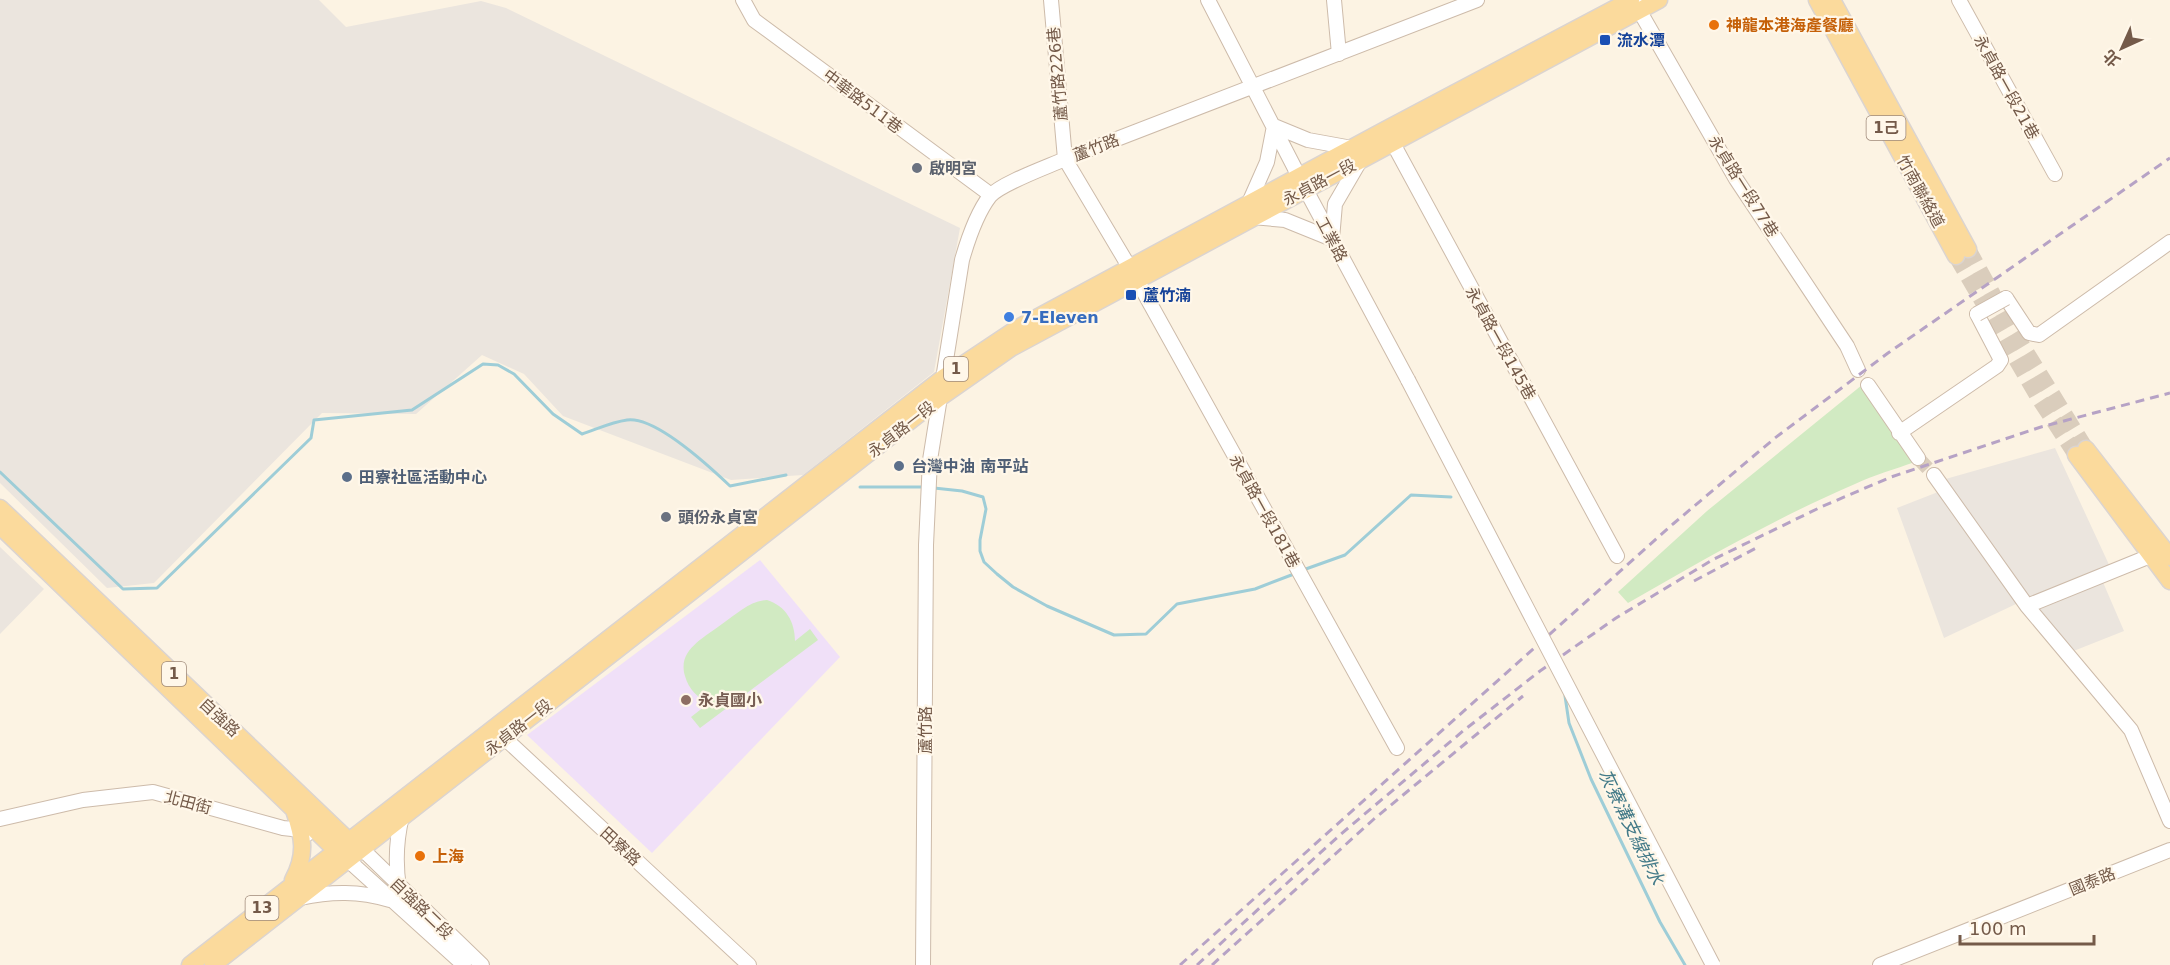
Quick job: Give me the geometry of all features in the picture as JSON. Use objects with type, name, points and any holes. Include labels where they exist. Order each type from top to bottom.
[{"type":"main road","name":"永貞路一段","points":[[190,965],[294,892],[349,861],[499,733],[608,648],[938,399],[1011,348],[1133,274],[1634,3],[1659,0]]},
{"type":"main road","name":"竹南聯絡道","points":[[1816,0],[1962,252],[1833,2]]},
{"type":"main road","name":"永貞路一段","points":[[608,648],[943,378],[1018,328],[1133,274]]},
{"type":"main road","points":[[2081,452],[2164,553],[2170,581]]},
{"type":"main road","name":"自強路","points":[[0,508],[341,845],[349,861]]},
{"type":"main road","name":"自強路","points":[[0,526],[292,806],[341,845],[363,850]]},
{"type":"main road","name":"永貞路一段","points":[[213,965],[294,892],[341,845],[499,733]]},
{"type":"main road","points":[[292,806],[301,830],[303,854],[294,892]]},
{"type":"street","name":"中華路511巷","points":[[743,0],[754,20],[991,195]]},
{"type":"street","name":"蘆竹路226巷","points":[[1051,0],[1065,159],[1133,274]]},
{"type":"street","name":"工業路","points":[[1208,0],[1713,965]]},
{"type":"street","points":[[1334,0],[1339,54]]},
{"type":"street","name":"蘆竹路","points":[[991,195],[1011,183],[1065,159],[1477,0]]},
{"type":"street","name":"永貞路一段21巷","points":[[1959,0],[2055,174]]},
{"type":"street","name":"永貞路一段77巷","points":[[1634,3],[1736,179],[1847,346],[1858,370]]},
{"type":"street","points":[[1274,126],[1308,140],[1357,154],[1335,204],[1332,239],[1285,220],[1250,211],[1267,162],[1274,126]]},
{"type":"street","name":"永貞路一段145巷","points":[[1389,136],[1617,556]]},
{"type":"street","points":[[938,399],[962,260],[969,237],[991,195]]},
{"type":"street","points":[[1899,433],[1997,366],[2001,360],[1977,314],[2006,298],[2029,333],[2040,335],[2170,242]]},
{"type":"street","name":"永貞路一段181巷","points":[[1133,274],[1397,748]]},
{"type":"street","points":[[1868,386],[1918,458]]},
{"type":"street","name":"蘆竹路","points":[[922,965],[928,494],[938,399]]},
{"type":"street","points":[[1934,475],[2027,606],[2131,730],[2170,821]]},
{"type":"street","points":[[2027,606],[2164,553]]},
{"type":"street","name":"田寮路","points":[[499,733],[749,965]]},
{"type":"street","name":"北田街","points":[[0,819],[83,800],[153,792],[283,828],[301,830],[341,845]]},
{"type":"street","points":[[399,887],[396,845],[402,816]]},
{"type":"street","name":"自強路二段","points":[[363,850],[482,965]]},
{"type":"street","name":"國泰路","points":[[1880,965],[2170,850]]},
{"type":"street","name":"自強路二段","points":[[349,861],[464,965]]},
{"type":"street","points":[[294,892],[367,894],[396,902]]},
{"type":"shaded area","points":[[0,0],[319,0],[346,27],[481,1],[506,8],[960,228],[934,372],[803,475],[731,480],[563,416],[524,374],[482,355],[416,414],[322,413],[154,583],[107,588],[0,483]]},
{"type":"shaded area","points":[[2055,448],[2111,569],[2099,573],[2124,631],[2071,652],[2034,608],[2016,604],[1944,638],[1897,508],[1938,492],[1942,480]]},
{"type":"shaded area","points":[[0,547],[44,589],[0,634]]},
{"type":"shaded area","name":"永貞國小","points":[[760,560],[840,657],[652,853],[527,735]]},
{"type":"green space","points":[[1862,385],[1915,462],[1862,481],[1768,525],[1628,603],[1618,592],[1707,511]]},
{"type":"green space","points":[[767,600],[779,606],[788,616],[793,627],[795,641],[810,629],[818,640],[700,728],[691,717],[709,703],[694,692],[687,681],[684,667],[688,652],[700,640],[743,609]]},
{"type":"waterway","points":[[0,472],[123,589],[157,588],[311,438],[314,420],[412,410],[483,364],[498,365],[514,374],[553,414],[582,434],[621,421],[639,421],[682,444],[730,486],[786,475]]},
{"type":"waterway","name":"灰寮溝支線排水","points":[[860,487],[924,487]]},
{"type":"waterway","name":"灰寮溝支線排水","points":[[934,488],[962,491],[983,497],[986,509],[980,551],[984,562],[997,574],[1013,587],[1047,606],[1114,635],[1146,634],[1177,604],[1255,589],[1294,574]]},
{"type":"waterway","name":"灰寮溝支線排水","points":[[1303,570],[1345,555],[1411,495],[1451,497]]},
{"type":"waterway","name":"灰寮溝支線排水","points":[[1565,696],[1569,723],[1591,779],[1660,922],[1685,965]]},
{"type":"tunnel","points":[[1968,249],[2012,329],[2086,449]]},
{"type":"tunnel","points":[[1956,256],[2038,397],[2076,455]]},
{"type":"tunnel","points":[[1918,458],[1934,475]]},
{"type":"railway","points":[[1180,965],[1673,524],[1775,438],[1888,353],[2170,158]]},
{"type":"railway","points":[[1197,965],[1341,834],[1463,731],[1540,671],[1616,618],[1714,559],[1821,507],[1891,477],[2041,427],[2170,393]]},
{"type":"railway","points":[[1694,581],[1758,547]]},
{"type":"railway","points":[[1212,965],[1374,819],[1523,696]]},
{"type":"place","name":"神龍本港海產餐廳","points":[[1714,25]]},
{"type":"place","name":"流水潭","points":[[1605,40]]},
{"type":"place","name":"啟明宮","points":[[917,168]]},
{"type":"place","name":"蘆竹湳","points":[[1131,295]]},
{"type":"place","name":"7-Eleven","points":[[1009,317]]},
{"type":"place","name":"台灣中油 南平站","points":[[899,466]]},
{"type":"place","name":"田寮社區活動中心","points":[[347,477]]},
{"type":"place","name":"頭份永貞宮","points":[[666,517]]},
{"type":"place","name":"永貞國小","points":[[686,700]]},
{"type":"place","name":"上海","points":[[420,856]]}]
